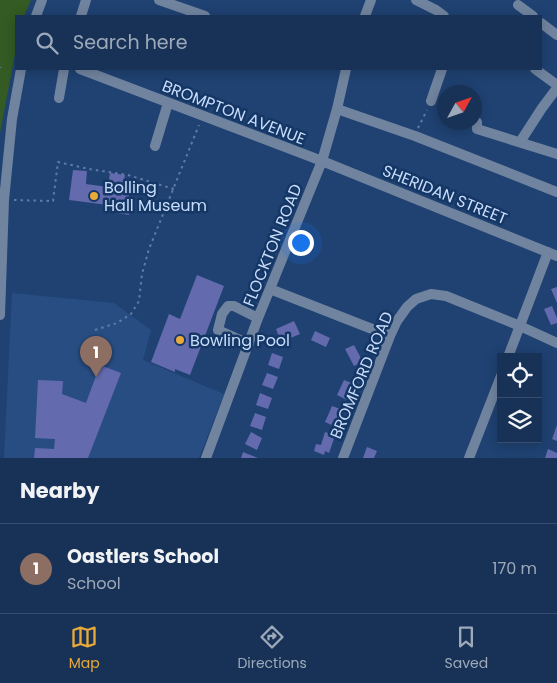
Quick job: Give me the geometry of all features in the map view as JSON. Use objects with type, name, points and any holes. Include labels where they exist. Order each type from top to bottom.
[{"type":"street","points":[[36,15],[42,0]]},
{"type":"street","points":[[81,15],[86,0]]},
{"type":"street","points":[[159,0],[202,15]]},
{"type":"street","points":[[365,15],[371,0]]},
{"type":"street","points":[[416,0],[443,15]]},
{"type":"street","points":[[518,5],[532,15]]},
{"type":"street","points":[[542,23],[557,35]]},
{"type":"street","points":[[0,315],[4,200],[12,119],[21,70]]},
{"type":"street","points":[[59,98],[64,70]]},
{"type":"street","name":"BROMPTON AVENUE","points":[[83,70],[322,161]]},
{"type":"street","name":"FLOCKTON ROAD","points":[[206,458],[258,318],[322,161],[346,70]]},
{"type":"street","points":[[431,102],[442,70]]},
{"type":"street","points":[[520,142],[557,87],[536,70]]},
{"type":"street","points":[[155,146],[168,103]]},
{"type":"street","points":[[337,109],[415,136],[557,192]]},
{"type":"street","points":[[477,130],[556,152]]},
{"type":"street","name":"SHERIDAN STREET","points":[[322,161],[553,254]]},
{"type":"street","points":[[510,353],[553,254]]},
{"type":"street","points":[[270,290],[390,336]]},
{"type":"street","name":"BROMFORD ROAD","points":[[343,458],[390,336],[397,321],[407,307],[416,300],[431,294],[446,296],[557,343]]},
{"type":"street","points":[[249,344],[218,330],[222,314],[228,306],[234,306],[258,318]]},
{"type":"street","points":[[469,458],[497,386]]},
{"type":"path","points":[[415,136],[431,102]]},
{"type":"path","points":[[95,330],[124,319],[131,314],[139,301],[142,274],[149,249],[202,116]]},
{"type":"path","points":[[4,200],[53,201],[58,162],[128,175],[174,189]]},
{"type":"shaded area","points":[[12,293],[114,303],[151,330],[143,360],[224,394],[199,458],[4,458]]},
{"type":"green space","points":[[0,0],[31,0],[24,15],[15,15],[15,54],[0,133]]},
{"type":"building","points":[[73,170],[87,171],[86,184],[108,187],[110,173],[125,175],[122,193],[129,194],[129,215],[117,213],[118,206],[111,208],[108,205],[69,200]]},
{"type":"building","points":[[197,275],[224,286],[190,375],[175,369],[175,372],[151,362],[169,314],[180,319]]},
{"type":"building","points":[[557,287],[557,303],[551,289]]},
{"type":"building","points":[[552,306],[557,323],[551,325],[544,309]]},
{"type":"building","points":[[294,321],[300,334],[281,342],[276,329]]},
{"type":"building","points":[[315,331],[330,338],[326,347],[311,340]]},
{"type":"building","points":[[354,345],[363,362],[354,366],[345,349]]},
{"type":"building","points":[[272,353],[283,357],[279,369],[268,365]]},
{"type":"building","points":[[100,365],[121,373],[88,458],[34,458],[35,448],[54,449],[55,439],[35,438],[38,380],[63,381],[62,394],[86,403]]},
{"type":"building","points":[[267,373],[278,377],[273,389],[262,385]]},
{"type":"building","points":[[344,380],[354,384],[347,400],[337,395]]},
{"type":"building","points":[[260,393],[272,398],[268,409],[256,405]]},
{"type":"building","points":[[332,406],[343,410],[336,427],[325,422]]},
{"type":"building","points":[[255,413],[266,417],[262,430],[250,426]]},
{"type":"building","points":[[557,425],[557,441],[552,439]]},
{"type":"building","points":[[251,432],[262,438],[257,450],[245,444]]},
{"type":"building","points":[[325,432],[335,436],[329,453],[325,451],[324,455],[314,451],[316,444],[321,445]]},
{"type":"building","points":[[367,447],[377,451],[374,458],[363,458]]},
{"type":"building","points":[[548,449],[557,453],[557,458],[545,458]]},
{"type":"building","points":[[243,452],[258,458],[241,458]]},
{"type":"place","name":"Bolling Hall Museum","points":[[94,196]]},
{"type":"place","name":"Bowling Pool","points":[[180,340]]},
{"type":"place","name":"Oastlers School","points":[[96,377]]}]
